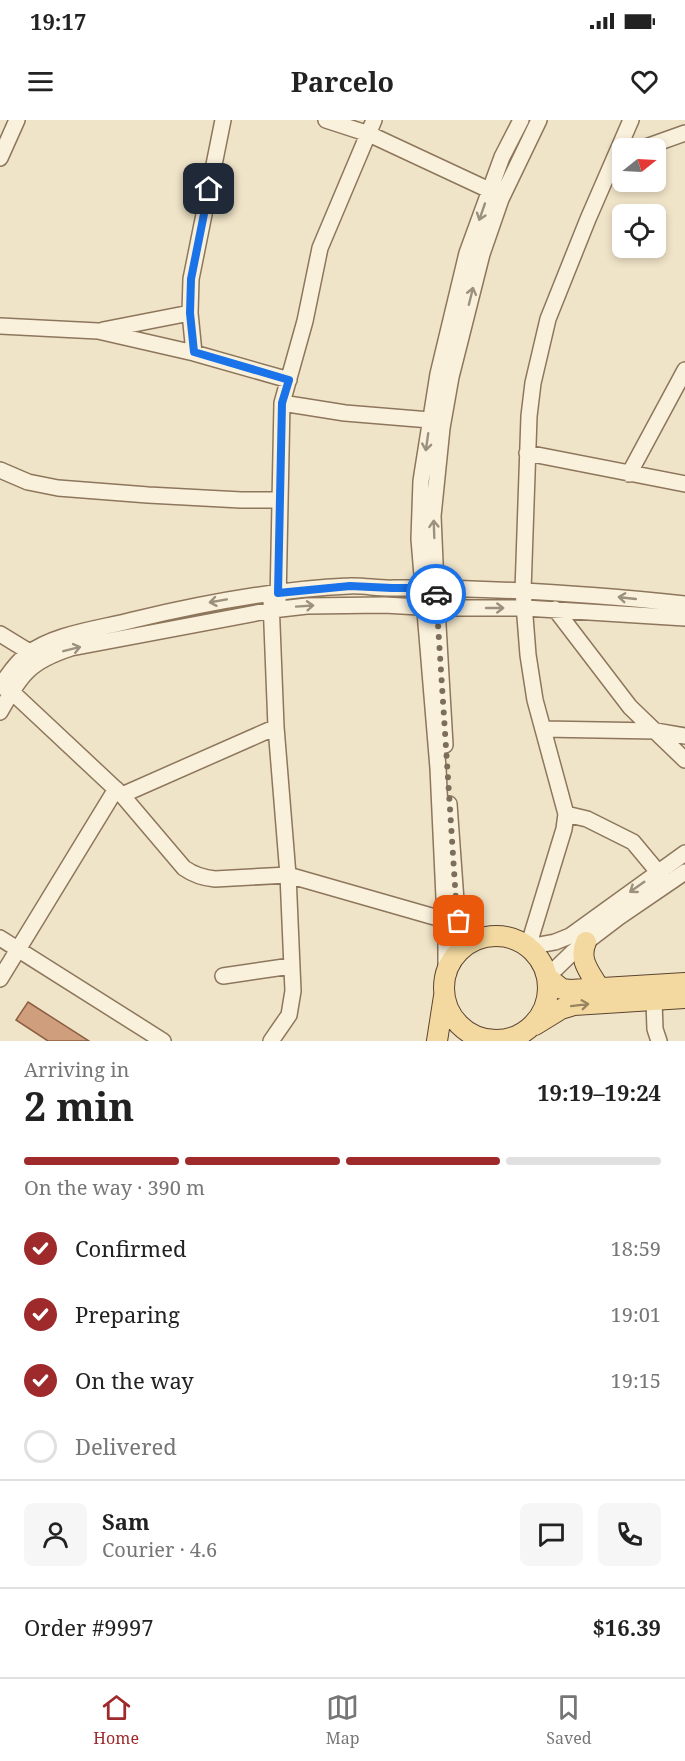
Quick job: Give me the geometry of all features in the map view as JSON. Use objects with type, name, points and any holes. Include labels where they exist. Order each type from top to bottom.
[{"type":"main road","points":[[437,1041],[445,981],[453,960],[472,942],[486,937],[508,937],[528,947],[542,963],[547,977],[548,994],[540,1016],[517,1035]]},
{"type":"main road","points":[[586,942],[583,950],[585,967],[599,988]]},
{"type":"main road","points":[[547,977],[562,988],[685,983]]},
{"type":"main road","points":[[445,981],[450,1010],[459,1024],[483,1038],[495,1040],[517,1035],[550,1015],[574,1005],[685,998]]},
{"type":"street","points":[[0,158],[4,139],[17,120]]},
{"type":"street","points":[[194,352],[190,313],[192,268],[223,120]]},
{"type":"street","points":[[326,120],[372,127],[489,190]]},
{"type":"street","points":[[486,937],[472,935],[459,921],[442,768],[429,587],[440,447],[467,253],[502,157],[521,120]]},
{"type":"street","points":[[429,587],[419,539],[421,492],[438,374],[501,199],[539,120]]},
{"type":"street","points":[[625,138],[631,120]]},
{"type":"street","points":[[271,1041],[289,1015],[292,991],[288,875],[276,727],[274,594],[280,500],[282,403],[305,321],[320,248],[372,127]]},
{"type":"street","points":[[666,140],[685,133]]},
{"type":"street","points":[[612,174],[548,319],[533,383],[527,453],[523,591],[530,666],[536,700],[566,814],[564,829],[528,947],[555,942],[570,936],[685,853]]},
{"type":"street","points":[[98,331],[190,313]]},
{"type":"street","points":[[0,326],[98,331],[194,352],[289,380]]},
{"type":"street","points":[[629,474],[685,370]]},
{"type":"street","points":[[282,403],[345,413],[430,420]]},
{"type":"street","points":[[527,453],[685,484]]},
{"type":"street","points":[[0,470],[28,482],[58,488],[148,495],[280,500]]},
{"type":"street","points":[[0,712],[4,688],[19,679],[36,656],[57,639],[204,604],[350,586],[547,591],[685,604]]},
{"type":"street","points":[[0,634],[36,656],[275,610],[307,606],[525,608],[685,618]]},
{"type":"street","points":[[555,609],[630,707],[685,760]]},
{"type":"street","points":[[4,688],[119,792],[184,868],[192,874],[204,879],[288,875],[445,920]]},
{"type":"street","points":[[0,979],[119,792],[276,727]]},
{"type":"street","points":[[543,729],[656,731],[685,736]]},
{"type":"street","points":[[442,768],[445,981]]},
{"type":"street","points":[[566,814],[587,819],[633,842],[658,872]]},
{"type":"street","points":[[547,977],[564,959],[619,916],[685,872]]},
{"type":"street","points":[[0,938],[163,1041]]},
{"type":"street","points":[[223,976],[291,966]]},
{"type":"street","points":[[654,1001],[655,1029],[659,1041]]},
{"type":"building","points":[[28,1002],[89,1041],[48,1041],[16,1020]]},
{"type":"way so far","points":[[436,594],[459,921]]},
{"type":"route","points":[[209,189],[192,268],[190,313],[194,352],[289,380],[282,403],[278,593],[350,586],[436,588],[436,594]]}]
